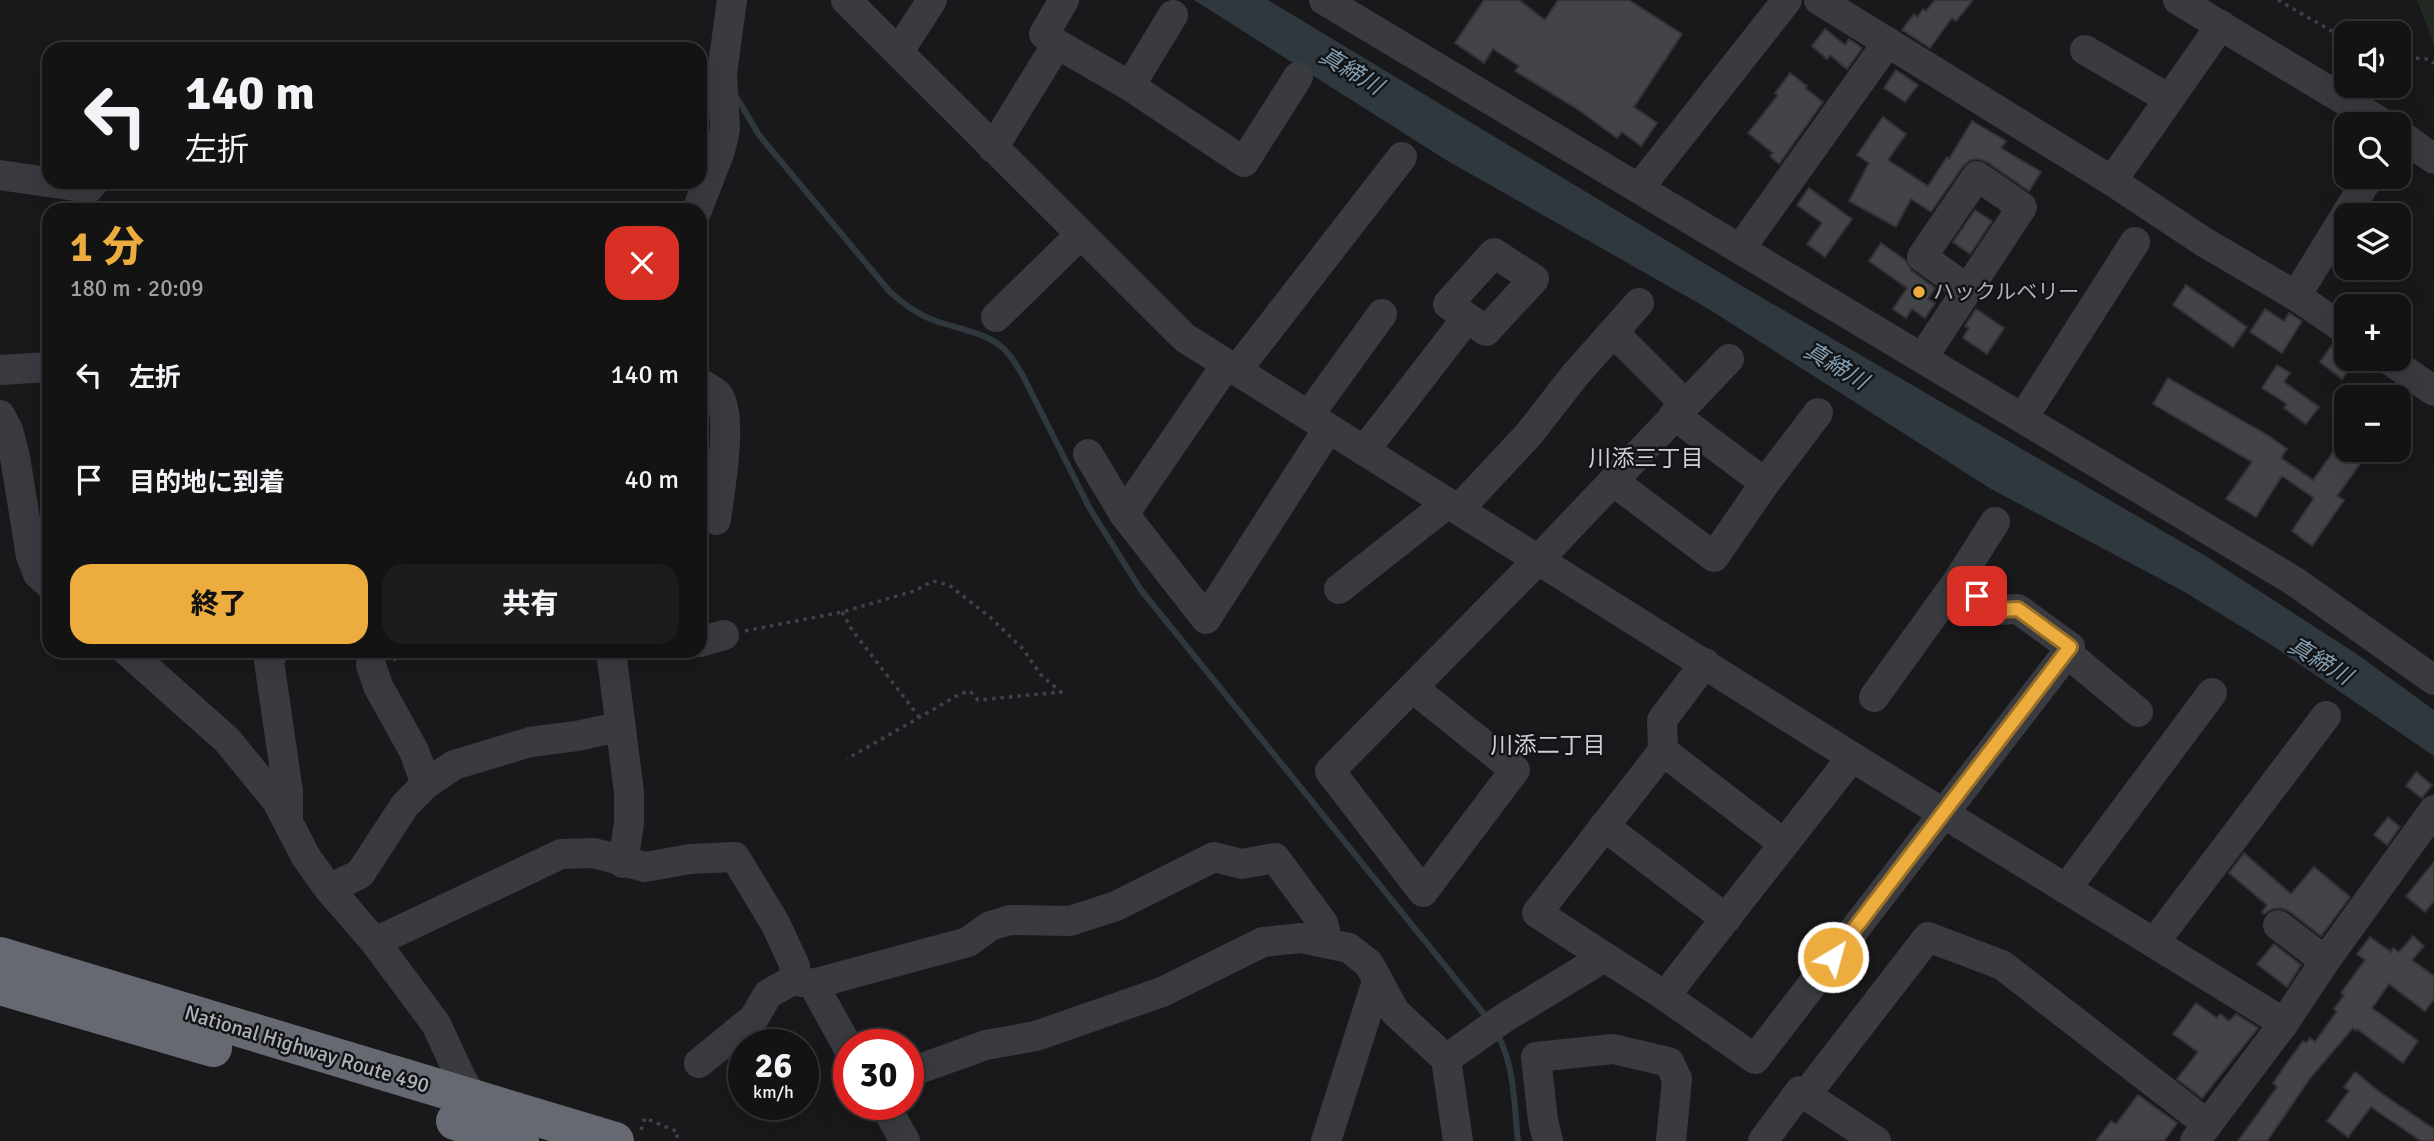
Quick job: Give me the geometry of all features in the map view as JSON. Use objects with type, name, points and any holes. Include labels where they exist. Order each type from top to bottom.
[{"type":"highway","name":"National Highway Route 490","points":[[0,956],[473,1098],[628,1136]]},
{"type":"highway","name":"National Highway Route 490","points":[[0,986],[507,1139]]},
{"type":"street","points":[[707,184],[726,129],[722,73],[732,0]]},
{"type":"street","points":[[845,0],[1185,338],[1942,814],[2284,1023]]},
{"type":"street","points":[[899,51],[932,0]]},
{"type":"street","points":[[1064,0],[1044,34],[1130,86],[1244,162],[1298,77]]},
{"type":"street","points":[[1324,0],[2294,581],[2434,680]]},
{"type":"street","points":[[1639,188],[1787,0]]},
{"type":"street","points":[[1819,0],[1857,9],[1888,42],[2334,322]]},
{"type":"street","points":[[2178,0],[2364,112]]},
{"type":"street","points":[[1130,86],[1173,15]]},
{"type":"street","points":[[2112,181],[2221,25]]},
{"type":"street","points":[[1740,249],[1888,42]]},
{"type":"street","points":[[993,148],[1057,44]]},
{"type":"street","points":[[2085,50],[2169,99]]},
{"type":"street","points":[[2411,143],[2434,159]]},
{"type":"street","points":[[1124,514],[1231,368],[1402,157]]},
{"type":"street","points":[[0,176],[42,182]]},
{"type":"street","points":[[2296,296],[2362,189]]},
{"type":"street","points":[[996,317],[1081,234]]},
{"type":"street","points":[[2023,418],[2135,242]]},
{"type":"street","points":[[1923,357],[1967,289]]},
{"type":"street","points":[[1339,589],[1453,506],[1529,434],[1575,375],[1639,303]]},
{"type":"street","points":[[1088,454],[1124,514],[1206,619],[1382,314]]},
{"type":"street","points":[[1364,451],[1467,318]]},
{"type":"street","points":[[1614,333],[1680,410],[1765,483]]},
{"type":"street","points":[[1413,688],[1515,770],[1423,892],[1330,771],[1539,559],[1730,359]]},
{"type":"street","points":[[0,370],[42,368]]},
{"type":"street","points":[[2405,371],[2434,391]]},
{"type":"street","points":[[707,388],[717,394],[725,409],[726,439],[716,520]]},
{"type":"street","points":[[1613,481],[1714,557],[1818,413]]},
{"type":"street","points":[[0,415],[8,430],[15,457],[31,556],[42,578]]},
{"type":"street","points":[[1874,697],[1957,582],[1995,522]]},
{"type":"street","points":[[1705,663],[1662,720],[1663,751],[1536,913],[1665,996],[1755,1059],[2070,647],[2018,609],[1997,610],[1957,582]]},
{"type":"street","points":[[2067,653],[2138,712]]},
{"type":"street","points":[[135,658],[228,740],[277,801],[306,858],[328,889],[375,942],[436,1024],[473,1098],[507,1139]]},
{"type":"street","points":[[270,658],[288,792],[289,824]]},
{"type":"street","points":[[615,658],[619,727],[629,792],[629,823],[623,863]]},
{"type":"street","points":[[372,665],[378,686],[414,751],[426,784]]},
{"type":"street","points":[[2066,889],[2212,692]]},
{"type":"street","points":[[2154,943],[2326,716]]},
{"type":"street","points":[[328,889],[360,874],[405,805],[426,784],[454,765],[530,742],[619,727]]},
{"type":"street","points":[[1663,751],[1783,843]]},
{"type":"street","points":[[1665,996],[1852,757]]},
{"type":"street","points":[[1815,1083],[1928,937],[2002,965],[2201,1132],[2284,1023],[2325,961],[2434,810]]},
{"type":"street","points":[[375,942],[629,823]]},
{"type":"street","points":[[1604,826],[1726,919]]},
{"type":"street","points":[[561,853],[594,853],[645,867],[690,859],[735,858],[775,923],[803,982],[835,1029]]},
{"type":"street","points":[[699,1063],[754,1018],[768,994],[803,982],[968,942],[990,926],[1010,920],[1070,920],[1116,906],[1214,857],[1242,864],[1275,858],[1323,923],[1328,943]]},
{"type":"street","points":[[2278,925],[2325,961]]},
{"type":"street","points":[[924,1067],[986,1045],[1035,1036],[1162,992],[1263,942],[1301,939],[1349,948],[1369,964],[1395,1012],[1446,1059],[1458,1141]]},
{"type":"street","points":[[1446,1059],[1504,1018],[1603,958]]},
{"type":"street","points":[[1326,1141],[1377,981]]},
{"type":"street","points":[[1548,1141],[1536,1057],[1613,1049],[1669,1062],[1677,1079],[1671,1141]]},
{"type":"street","points":[[1763,1141],[1800,1091],[1876,1141]]},
{"type":"street","points":[[893,1120],[905,1141]]},
{"type":"path","points":[[2278,0],[2334,32]]},
{"type":"path","points":[[2411,58],[2434,62]]},
{"type":"path","points":[[712,638],[842,612],[914,591],[933,581],[949,586],[991,618],[1023,649],[1041,675],[1061,692],[978,700],[970,691],[960,694],[847,759]]},
{"type":"path","points":[[842,612],[852,630],[920,718]]},
{"type":"path","points":[[628,1136],[645,1118],[678,1132],[676,1141]]},
{"type":"shaded area","points":[[2417,0],[2434,0],[2434,45]]},
{"type":"water","name":"真締川","points":[[1194,0],[1268,0],[1742,286],[2204,555],[2358,655],[2434,710],[2434,756],[2273,646],[2183,591],[1991,489],[1707,308],[1446,160]]},
{"type":"building","points":[[1484,0],[1519,0],[1545,20],[1558,0],[1629,0],[1682,34],[1634,107],[1657,123],[1641,146],[1622,132],[1617,138],[1577,109],[1515,71],[1519,66],[1493,49],[1484,63],[1455,43]]},
{"type":"building","points":[[1935,0],[1973,0],[1956,21],[1952,18],[1930,48],[1902,30],[1914,14],[1917,17],[1923,9],[1926,11]]},
{"type":"building","points":[[1825,29],[1845,45],[1849,39],[1862,48],[1847,69],[1830,55],[1827,59],[1812,46]]},
{"type":"building","points":[[1896,70],[1918,85],[1905,102],[1884,88]]},
{"type":"building","points":[[1790,73],[1823,102],[1779,164],[1770,156],[1773,153],[1748,133],[1778,95],[1775,93]]},
{"type":"building","points":[[1883,117],[1906,134],[1888,160],[1928,186],[1947,157],[1949,159],[1972,121],[2006,141],[2001,148],[2041,172],[2029,191],[1987,162],[1970,160],[1931,212],[1911,199],[1896,227],[1849,201],[1869,163],[1857,155]]},
{"type":"building","points":[[1809,188],[1852,219],[1825,257],[1807,244],[1822,223],[1797,205]]},
{"type":"building","points":[[1975,210],[1992,221],[1970,254],[1953,242]]},
{"type":"building","points":[[1881,243],[1905,260],[1912,271],[1935,288],[1928,299],[1935,303],[1925,318],[1912,309],[1906,318],[1893,309],[1907,288],[1869,261]]},
{"type":"building","points":[[2186,285],[2247,327],[2233,347],[2173,305]]},
{"type":"building","points":[[1976,309],[2004,328],[1987,354],[1963,338],[1969,328],[1965,326]]},
{"type":"building","points":[[2265,309],[2284,321],[2289,313],[2302,321],[2282,353],[2250,332]]},
{"type":"building","points":[[2332,345],[2334,371],[2348,371],[2342,379],[2320,362]]},
{"type":"building","points":[[2277,365],[2290,373],[2284,382],[2319,407],[2306,424],[2284,408],[2287,404],[2262,388]]},
{"type":"building","points":[[2168,378],[2269,436],[2287,449],[2281,458],[2313,480],[2334,451],[2334,462],[2361,462],[2337,496],[2344,500],[2312,546],[2292,531],[2314,498],[2282,476],[2256,517],[2226,499],[2252,462],[2153,404]]},
{"type":"building","points":[[2416,772],[2432,785],[2422,798],[2406,786]]},
{"type":"building","points":[[2388,817],[2400,827],[2387,845],[2374,835]]},
{"type":"building","points":[[2244,853],[2291,894],[2314,867],[2350,897],[2321,936],[2289,911],[2272,909],[2264,914],[2262,912],[2267,905],[2229,873]]},
{"type":"building","points":[[2434,862],[2434,901],[2425,912],[2406,896]]},
{"type":"building","points":[[2413,936],[2424,946],[2412,960],[2434,976],[2434,999],[2425,1011],[2389,984],[2372,1008],[2418,1041],[2403,1063],[2353,1028],[2311,1077],[2267,1141],[2238,1141],[2277,1087],[2273,1083],[2303,1041],[2306,1043],[2310,1038],[2315,1042],[2337,1011],[2334,1009],[2344,995],[2341,993],[2365,960],[2357,954],[2370,937],[2391,952],[2393,948],[2399,952]]},
{"type":"building","points":[[2274,944],[2301,965],[2287,987],[2257,964]]},
{"type":"building","points":[[2196,1003],[2217,1018],[2220,1014],[2229,1021],[2236,1014],[2258,1028],[2202,1098],[2177,1079],[2198,1052],[2173,1034]]},
{"type":"building","points":[[2355,1072],[2434,1129],[2434,1141],[2421,1141],[2371,1107],[2348,1137],[2327,1121],[2349,1091],[2344,1087]]},
{"type":"building","points":[[2138,1095],[2177,1123],[2164,1141],[2096,1141],[2111,1121],[2116,1124]]},
{"type":"waterway","points":[[737,98],[759,135],[890,292],[923,316],[984,336],[1009,354],[1022,374],[1090,509],[1141,590],[1488,1019]]},
{"type":"waterway","points":[[1497,1034],[1510,1072],[1518,1141]]},
{"type":"place","name":"ハックルベリー","points":[[1919,292]]},
{"type":"district","name":"川添三丁目","points":[[1646,458]]},
{"type":"district","name":"川添二丁目","points":[[1548,745]]},
{"type":"route","points":[[1833,957],[2070,647],[2018,609],[1997,610],[1977,596]]}]
